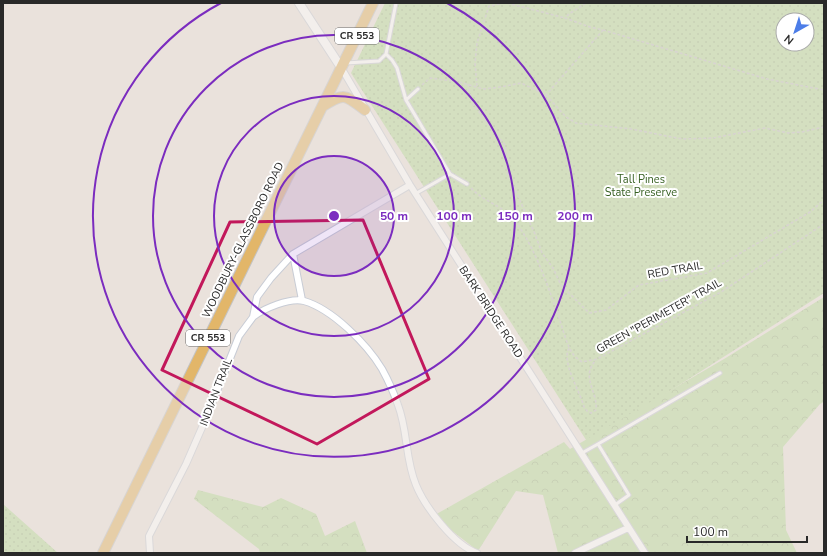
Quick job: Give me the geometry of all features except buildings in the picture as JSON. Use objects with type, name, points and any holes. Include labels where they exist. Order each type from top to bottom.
[{"type":"main road","name":"WOODBURY-GLASSBORO ROAD","points":[[103,553],[373,3]]},
{"type":"main road","points":[[323,106],[342,96],[348,98],[365,110]]},
{"type":"street","points":[[299,3],[343,66]]},
{"type":"street","name":"BARK BRIDGE ROAD","points":[[343,66],[365,110],[410,185],[645,553]]},
{"type":"street","name":"INDIAN TRAIL","points":[[150,553],[149,536],[208,416],[239,336],[253,317],[257,297],[271,278],[293,254],[410,185]]},
{"type":"street","points":[[293,254],[302,300]]},
{"type":"street","points":[[253,317],[269,307],[284,302],[302,300],[338,319],[365,347],[381,368],[398,406],[405,432],[411,472],[426,506],[448,532],[462,544],[477,553]]},
{"type":"street","points":[[575,553],[628,528]]},
{"type":"lane","points":[[343,66],[379,61],[386,54],[396,3]]},
{"type":"lane","points":[[386,54],[397,68],[406,100],[450,174],[467,184]]},
{"type":"lane","points":[[406,100],[418,89]]},
{"type":"lane","points":[[416,194],[450,174]]},
{"type":"lane","points":[[582,453],[720,373]]},
{"type":"lane","points":[[598,444],[629,495],[615,505]]},
{"type":"path","points":[[477,87],[475,63],[477,43],[490,6],[506,3],[565,18],[590,27],[767,79],[824,90]]},
{"type":"path","points":[[565,18],[568,14],[586,3]]},
{"type":"path","points":[[546,95],[603,30]]},
{"type":"path","points":[[418,89],[430,78],[459,82],[483,88],[501,87],[521,83],[546,95],[566,117],[576,123],[632,129],[682,139],[713,138],[765,128],[788,133],[802,132],[824,127]]},
{"type":"path","name":"RED TRAIL","points":[[468,84],[472,102],[505,145],[508,174],[542,253],[553,268],[562,285],[589,313],[606,310],[639,285],[707,273],[810,212],[824,200]]},
{"type":"path","name":"GREEN \"PERIMETER\" TRAIL","points":[[467,184],[477,195],[509,215],[523,231],[544,280],[569,348],[582,362],[597,359],[721,292],[824,224]]},
{"type":"path","points":[[569,348],[566,359],[584,407],[586,411],[592,412],[596,410],[597,404],[589,376],[592,365],[597,359]]},
{"type":"highlighted area","points":[[363,220],[429,379],[317,444],[162,370],[230,222]]},
{"type":"green space","name":"Tall Pines State Preserve","points":[[385,3],[824,3],[824,293],[588,443],[351,73]]},
{"type":"green space","points":[[824,297],[824,402],[820,404],[783,447],[786,530],[797,553],[558,553],[543,495],[516,491],[478,551],[433,516],[564,442],[570,449],[724,359]]},
{"type":"green space","points":[[198,490],[263,507],[281,498],[316,514],[325,536],[355,521],[367,553],[260,553],[259,549],[194,499]]},
{"type":"green space","points":[[3,504],[58,553],[3,553]]}]
